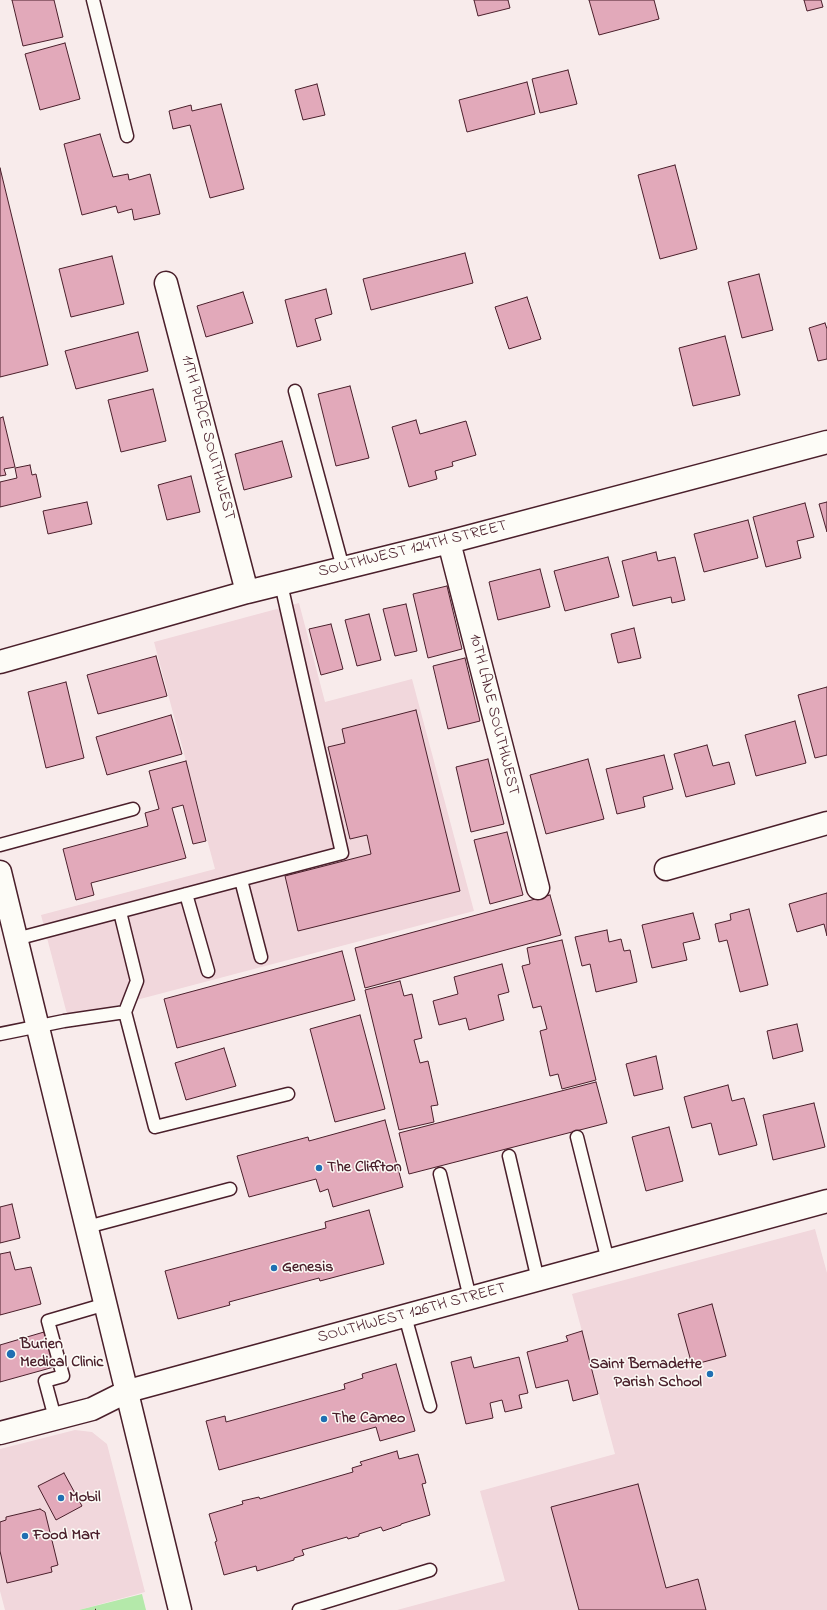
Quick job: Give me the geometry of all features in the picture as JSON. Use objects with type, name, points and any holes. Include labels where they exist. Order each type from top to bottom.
[{"type":"street","name":"11TH PLACE SOUTHWEST","points":[[166,283],[247,592]]},
{"type":"street","name":"SOUTHWEST 124TH STREET","points":[[0,662],[247,592],[449,542],[827,442]]},
{"type":"street","name":"10TH LANE SOUTHWEST","points":[[449,542],[538,888]]},
{"type":"street","points":[[666,869],[827,823]]},
{"type":"street","points":[[0,874],[128,1391],[180,1610]]},
{"type":"street","name":"SOUTHWEST 126TH STREET","points":[[0,1433],[92,1409],[128,1391],[827,1201]]},
{"type":"lane","points":[[93,0],[127,136]]},
{"type":"lane","points":[[295,391],[343,568]]},
{"type":"lane","points":[[16,939],[342,853],[281,584]]},
{"type":"lane","points":[[0,844],[133,809]]},
{"type":"lane","points":[[241,880],[261,957]]},
{"type":"lane","points":[[186,894],[208,971]]},
{"type":"lane","points":[[120,912],[137,981],[125,1012],[155,1127],[288,1094]]},
{"type":"lane","points":[[0,1034],[64,1021],[125,1012]]},
{"type":"lane","points":[[576,1137],[608,1261]]},
{"type":"lane","points":[[510,1156],[538,1280]]},
{"type":"lane","points":[[440,1174],[470,1298]]},
{"type":"lane","points":[[87,1227],[230,1189]]},
{"type":"lane","points":[[55,1418],[45,1381],[64,1376],[48,1321],[106,1304]]},
{"type":"lane","points":[[405,1316],[430,1406]]},
{"type":"lane","points":[[299,1610],[430,1570]]},
{"type":"shaded area","points":[[299,603],[325,702],[412,679],[474,911],[68,1018],[41,915],[215,869],[154,642]]},
{"type":"shaded area","name":"Saint Bernadette Parish School","points":[[815,1229],[827,1273],[827,1610],[397,1610],[505,1581],[480,1491],[615,1454],[572,1294]]},
{"type":"shaded area","points":[[75,1430],[92,1432],[107,1444],[145,1592],[79,1610],[5,1610],[0,1591],[0,1449]]},
{"type":"green space","points":[[142,1594],[146,1610],[79,1610]]},
{"type":"building","points":[[12,0],[54,0],[63,37],[23,46]]},
{"type":"building","points":[[474,0],[508,0],[510,8],[478,16]]},
{"type":"building","points":[[589,0],[654,0],[659,19],[599,35]]},
{"type":"building","points":[[804,0],[821,0],[823,7],[807,11]]},
{"type":"building","points":[[65,43],[80,99],[40,110],[25,54]]},
{"type":"building","points":[[568,70],[577,104],[540,113],[532,79]]},
{"type":"building","points":[[527,82],[535,114],[467,132],[459,100]]},
{"type":"building","points":[[317,84],[325,115],[303,120],[295,90]]},
{"type":"building","points":[[221,104],[244,189],[210,198],[190,125],[173,129],[169,111],[191,105],[192,111]]},
{"type":"building","points":[[100,134],[113,177],[128,174],[129,180],[150,174],[160,214],[134,220],[132,209],[118,213],[116,206],[82,215],[64,144]]},
{"type":"building","points":[[675,165],[697,249],[660,259],[638,175]]},
{"type":"building","points":[[0,168],[48,365],[0,377]]},
{"type":"building","points":[[465,253],[473,283],[371,310],[363,279]]},
{"type":"building","points":[[112,256],[124,304],[71,317],[59,269]]},
{"type":"building","points":[[759,274],[773,330],[742,338],[728,282]]},
{"type":"building","points":[[326,289],[332,314],[315,319],[321,340],[297,347],[285,300]]},
{"type":"building","points":[[243,292],[253,323],[206,337],[197,306]]},
{"type":"building","points":[[527,297],[541,339],[509,349],[495,307]]},
{"type":"building","points":[[825,323],[827,329],[827,359],[818,361],[809,328]]},
{"type":"building","points":[[138,332],[148,371],[76,389],[65,351]]},
{"type":"building","points":[[725,336],[740,395],[693,406],[679,348]]},
{"type":"building","points":[[350,386],[369,458],[336,466],[318,394]]},
{"type":"building","points":[[153,389],[166,441],[121,452],[108,400]]},
{"type":"building","points":[[3,417],[15,467],[4,469],[6,475],[0,476],[0,418]]},
{"type":"building","points":[[416,420],[420,434],[466,421],[476,455],[452,462],[453,466],[435,471],[437,479],[409,487],[392,427]]},
{"type":"building","points":[[282,441],[292,477],[244,490],[235,454]]},
{"type":"building","points":[[30,465],[32,475],[36,474],[41,497],[0,507],[0,482],[17,478],[15,468]]},
{"type":"building","points":[[191,476],[200,512],[167,520],[158,485]]},
{"type":"building","points":[[87,502],[92,524],[48,534],[43,511]]},
{"type":"building","points":[[827,502],[827,532],[819,504]]},
{"type":"building","points":[[805,503],[814,537],[797,541],[801,558],[766,567],[753,517]]},
{"type":"building","points":[[748,520],[758,558],[704,572],[694,534]]},
{"type":"building","points":[[656,552],[658,561],[675,557],[685,600],[672,603],[671,597],[633,606],[622,561]]},
{"type":"building","points":[[608,557],[619,597],[565,611],[554,571]]},
{"type":"building","points":[[540,569],[550,607],[498,620],[489,582]]},
{"type":"building","points":[[447,586],[462,649],[428,658],[413,594]]},
{"type":"building","points":[[406,604],[417,651],[395,656],[383,609]]},
{"type":"building","points":[[369,614],[381,660],[357,666],[345,620]]},
{"type":"building","points":[[331,624],[343,669],[321,675],[309,629]]},
{"type":"building","points":[[634,628],[641,658],[618,663],[611,634]]},
{"type":"building","points":[[156,656],[167,696],[98,714],[87,675]]},
{"type":"building","points":[[465,658],[480,721],[448,729],[433,666]]},
{"type":"building","points":[[66,682],[84,758],[46,768],[28,692]]},
{"type":"building","points":[[827,687],[827,755],[815,758],[798,695]]},
{"type":"building","points":[[416,710],[460,891],[298,931],[285,876],[371,854],[367,835],[350,839],[328,747],[345,743],[342,729]]},
{"type":"building","points":[[171,715],[182,754],[107,775],[96,737]]},
{"type":"building","points":[[795,721],[806,763],[756,776],[745,735]]},
{"type":"building","points":[[707,745],[713,766],[729,762],[735,784],[686,797],[674,754]]},
{"type":"building","points":[[664,755],[673,789],[643,797],[645,807],[617,814],[606,769]]},
{"type":"building","points":[[488,759],[504,824],[471,832],[456,767]]},
{"type":"building","points":[[588,759],[604,819],[546,834],[530,775]]},
{"type":"building","points":[[186,761],[206,841],[193,844],[183,805],[172,808],[186,858],[91,883],[94,895],[76,900],[63,849],[148,826],[145,813],[159,809],[149,771]]},
{"type":"building","points":[[507,832],[523,895],[490,904],[474,840]]},
{"type":"building","points":[[827,893],[827,936],[824,924],[797,932],[789,904]]},
{"type":"building","points":[[550,895],[561,935],[365,988],[355,948]]},
{"type":"building","points":[[749,909],[768,985],[740,992],[727,940],[719,942],[715,924],[731,920],[730,914]]},
{"type":"building","points":[[693,913],[700,939],[683,943],[687,960],[652,968],[642,925]]},
{"type":"building","points":[[607,930],[609,942],[621,939],[624,951],[630,950],[637,982],[596,992],[590,964],[582,966],[575,937]]},
{"type":"building","points":[[562,940],[596,1080],[562,1089],[558,1074],[550,1076],[540,1031],[547,1029],[541,1006],[533,1008],[522,966],[530,964],[527,948]]},
{"type":"building","points":[[342,951],[355,1000],[177,1048],[164,999]]},
{"type":"building","points":[[502,964],[509,992],[498,995],[504,1020],[469,1030],[466,1018],[439,1025],[433,1001],[458,994],[454,977]]},
{"type":"building","points":[[400,981],[404,996],[412,994],[422,1038],[414,1040],[420,1063],[428,1061],[438,1105],[431,1106],[434,1122],[399,1130],[365,990]]},
{"type":"building","points":[[360,1015],[385,1109],[335,1122],[310,1029]]},
{"type":"building","points":[[797,1024],[803,1051],[773,1059],[767,1031]]},
{"type":"building","points":[[224,1048],[236,1086],[186,1100],[175,1063]]},
{"type":"building","points":[[656,1056],[663,1089],[634,1096],[626,1064]]},
{"type":"building","points":[[596,1082],[607,1123],[409,1174],[399,1133]]},
{"type":"building","points":[[728,1085],[732,1101],[744,1098],[757,1145],[719,1155],[711,1123],[692,1128],[684,1097]]},
{"type":"building","points":[[814,1103],[825,1147],[773,1160],[763,1115]]},
{"type":"building","name":"The Cliffton","points":[[385,1120],[403,1187],[333,1207],[328,1189],[320,1192],[316,1179],[249,1197],[237,1156],[308,1137],[309,1141]]},
{"type":"building","points":[[669,1127],[683,1181],[646,1191],[632,1137]]},
{"type":"building","points":[[12,1204],[20,1238],[0,1243],[0,1207]]},
{"type":"building","name":"Genesis","points":[[369,1210],[384,1264],[320,1281],[319,1278],[229,1302],[230,1305],[178,1319],[165,1271],[326,1228],[325,1222]]},
{"type":"building","points":[[10,1252],[15,1270],[31,1267],[41,1304],[0,1315],[0,1254]]},
{"type":"building","points":[[712,1304],[726,1356],[692,1365],[678,1314]]},
{"type":"building","points":[[582,1331],[598,1394],[573,1401],[568,1380],[536,1388],[527,1352],[568,1341],[566,1336]]},
{"type":"building","points":[[44,1332],[54,1367],[0,1382],[0,1345]]},
{"type":"building","points":[[471,1357],[474,1368],[519,1357],[528,1393],[519,1395],[522,1408],[505,1412],[502,1400],[490,1403],[493,1418],[466,1424],[451,1362]]},
{"type":"building","name":"The Cameo","points":[[396,1364],[415,1431],[380,1441],[376,1427],[219,1470],[206,1421],[225,1416],[226,1422],[345,1389],[344,1384],[363,1378],[362,1374]]},
{"type":"building","points":[[397,1451],[399,1459],[418,1454],[426,1483],[422,1484],[430,1515],[383,1531],[381,1527],[359,1534],[359,1536],[348,1539],[347,1537],[302,1550],[304,1555],[294,1558],[294,1560],[257,1571],[256,1566],[224,1575],[215,1542],[217,1541],[209,1514],[243,1504],[242,1501],[259,1497],[260,1499],[353,1472],[352,1468],[362,1465],[360,1462]]},
{"type":"building","name":"Mobil","points":[[64,1473],[82,1506],[56,1520],[38,1486]]},
{"type":"building","points":[[638,1484],[666,1588],[698,1579],[706,1610],[579,1610],[551,1507]]},
{"type":"building","name":"Food Mart","points":[[40,1509],[45,1512],[58,1565],[51,1567],[52,1572],[7,1583],[0,1551],[0,1522],[6,1520],[6,1517]]},
{"type":"place","name":"The Cliffton","points":[[319,1168]]},
{"type":"place","name":"Genesis","points":[[274,1268]]},
{"type":"place","name":"Burien Medical Clinic","points":[[11,1354]]},
{"type":"place","name":"Saint Bernadette Parish School","points":[[710,1374]]},
{"type":"place","name":"The Cameo","points":[[324,1419]]},
{"type":"place","name":"Mobil","points":[[61,1498]]},
{"type":"place","name":"Food Mart","points":[[25,1536]]}]
